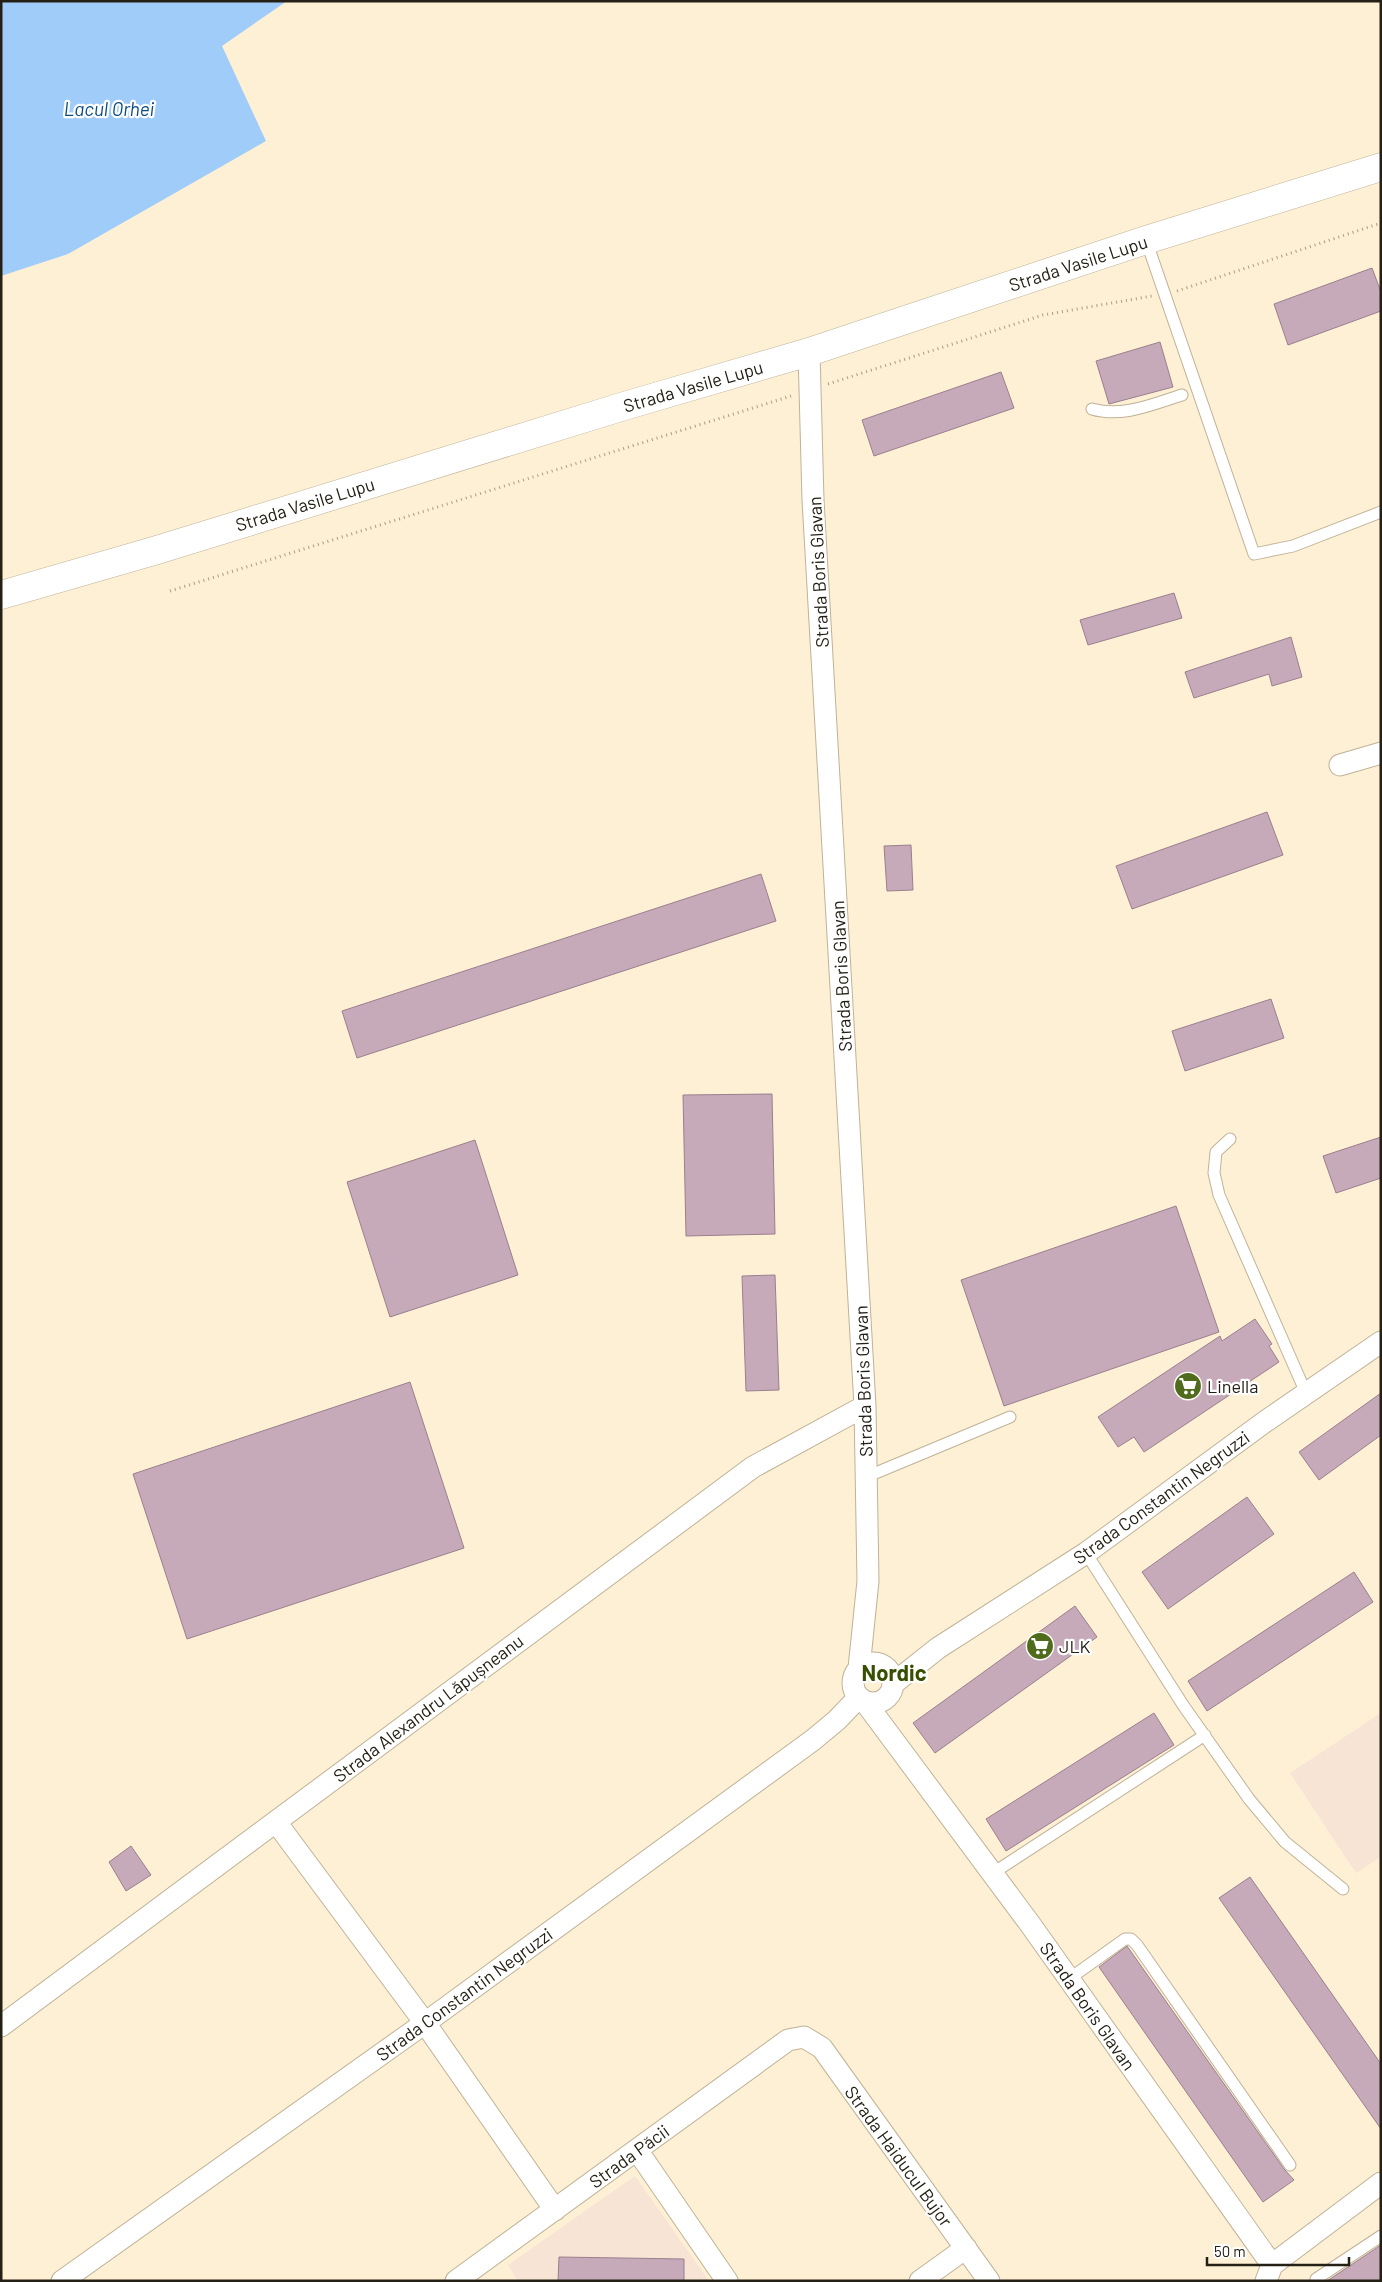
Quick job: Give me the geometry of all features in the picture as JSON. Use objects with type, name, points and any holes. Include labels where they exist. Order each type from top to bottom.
[{"type":"main road","name":"Strada Vasile Lupu","points":[[1,595],[176,544],[621,407],[809,352],[1146,240],[1381,167]]},
{"type":"street","name":"Strada Boris Glavan","points":[[809,352],[814,510],[865,1406],[867,1601],[859,1668]]},
{"type":"street","points":[[1340,765],[1381,753]]},
{"type":"street","name":"Strada Constantin Negruzzi","points":[[888,1678],[1086,1553],[1306,1393],[1381,1342]]},
{"type":"street","name":"Strada Alexandru Lăpușneanu","points":[[1,2026],[753,1467],[865,1406]]},
{"type":"street","name":"Strada Boris Glavan","points":[[867,1601],[888,1678],[902,1749]]},
{"type":"street","points":[[866,1664],[888,1678],[881,1702],[862,1699],[853,1683],[859,1668],[866,1664]]},
{"type":"street","name":"Strada Boris Glavan","points":[[862,1699],[902,1749],[1069,1979],[1269,2273]]},
{"type":"street","name":"Strada Constantin Negruzzi","points":[[62,2281],[425,2023],[813,1740],[862,1699]]},
{"type":"street","points":[[276,1822],[425,2023],[555,2210]]},
{"type":"street","name":"Strada Păcii","points":[[456,2281],[788,2040],[804,2036]]},
{"type":"street","name":"Strada Haiducul Bujor","points":[[804,2036],[822,2048],[989,2281]]},
{"type":"street","points":[[637,2150],[727,2281]]},
{"type":"street","points":[[1269,2273],[1381,2183]]},
{"type":"street","points":[[920,2281],[966,2248]]},
{"type":"lane","points":[[1146,240],[1254,554],[1293,546],[1381,512]]},
{"type":"lane","points":[[1092,409],[1105,413],[1121,413],[1182,396]]},
{"type":"lane","points":[[1230,1139],[1216,1152],[1214,1173],[1219,1195],[1306,1393]]},
{"type":"lane","points":[[866,1478],[1010,1417]]},
{"type":"lane","points":[[1086,1553],[1183,1705],[1249,1799],[1284,1842],[1342,1889]]},
{"type":"lane","points":[[993,1873],[1205,1735]]},
{"type":"lane","points":[[1069,1979],[1126,1939],[1131,1939],[1290,2165]]},
{"type":"lane","points":[[1316,2279],[1381,2236]]},
{"type":"path","points":[[170,591],[1043,315],[1165,294],[1381,223]]},
{"type":"shaded area","points":[[1381,1713],[1381,1857],[1356,1873],[1290,1773]]},
{"type":"shaded area","points":[[635,2176],[709,2281],[518,2281],[508,2265]]},
{"type":"water","name":"Lacul Orhei","points":[[1,1],[287,1],[222,46],[266,141],[68,254],[1,276]]},
{"type":"building","points":[[1372,268],[1381,292],[1381,311],[1288,345],[1274,304]]},
{"type":"building","points":[[1160,342],[1173,387],[1109,404],[1096,361]]},
{"type":"building","points":[[1001,372],[1014,408],[874,456],[862,420]]},
{"type":"building","points":[[1174,593],[1182,618],[1088,645],[1080,620]]},
{"type":"building","points":[[1291,637],[1302,677],[1272,686],[1269,674],[1194,698],[1185,672]]},
{"type":"building","points":[[1267,812],[1283,855],[1132,909],[1116,866]]},
{"type":"building","points":[[911,845],[913,890],[887,891],[884,846]]},
{"type":"building","points":[[761,874],[776,921],[357,1058],[342,1011]]},
{"type":"building","points":[[1271,999],[1284,1038],[1185,1071],[1172,1031]]},
{"type":"building","points":[[772,1094],[775,1234],[686,1236],[683,1095]]},
{"type":"building","points":[[1381,1137],[1381,1178],[1336,1193],[1323,1156]]},
{"type":"building","points":[[475,1140],[518,1275],[390,1317],[347,1182]]},
{"type":"building","points":[[1176,1206],[1219,1332],[1004,1406],[961,1280]]},
{"type":"building","points":[[775,1275],[779,1390],[746,1391],[742,1276]]},
{"type":"building","points":[[1255,1319],[1272,1344],[1269,1346],[1279,1362],[1144,1452],[1134,1437],[1118,1447],[1098,1417],[1220,1336],[1222,1341]]},
{"type":"building","points":[[410,1382],[464,1548],[187,1639],[133,1474]]},
{"type":"building","points":[[1381,1393],[1381,1435],[1319,1480],[1299,1452]]},
{"type":"building","points":[[1247,1497],[1274,1534],[1168,1609],[1142,1572]]},
{"type":"building","points":[[1354,1572],[1373,1602],[1207,1711],[1188,1681]]},
{"type":"building","points":[[1075,1606],[1097,1637],[935,1753],[913,1723]]},
{"type":"building","points":[[1154,1713],[1174,1745],[1006,1851],[986,1819]]},
{"type":"building","points":[[131,1846],[151,1875],[126,1891],[109,1862]]},
{"type":"building","points":[[1250,1877],[1381,2064],[1381,2129],[1219,1898]]},
{"type":"building","points":[[1127,1946],[1284,2169],[1294,2180],[1263,2202],[1099,1967]]},
{"type":"building","points":[[1381,2245],[1381,2281],[1327,2281]]},
{"type":"building","points":[[559,2257],[684,2259],[684,2281],[558,2281]]},
{"type":"place","name":"Linella","points":[[1188,1386]]},
{"type":"place","name":"JLK","points":[[1040,1646]]},
{"type":"district","name":"Nordic","points":[[894,1672]]}]
